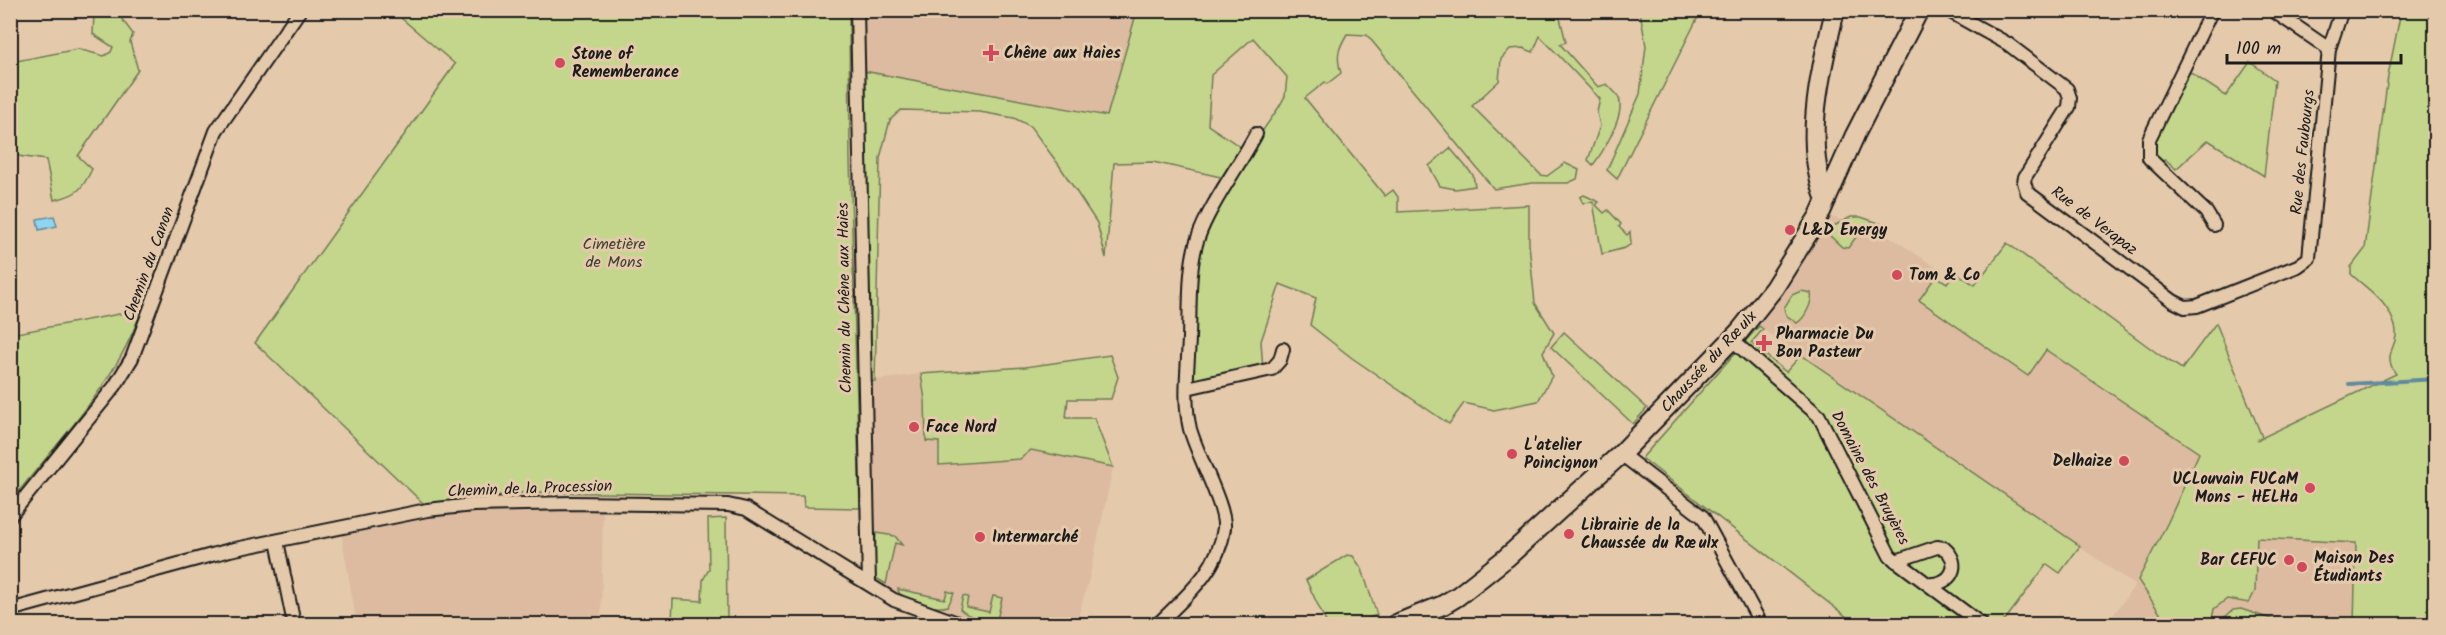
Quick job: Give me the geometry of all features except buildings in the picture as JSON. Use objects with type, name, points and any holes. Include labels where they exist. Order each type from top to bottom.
[{"type":"main road","points":[[1826,200],[1818,180],[1816,116],[1822,67],[1835,10]]},
{"type":"main road","name":"Chaussée du Rœulx","points":[[1403,623],[1443,605],[1479,580],[1554,516],[1621,454],[1732,340],[1761,306],[1790,265],[1826,200],[1855,135],[1919,10]]},
{"type":"street","name":"Chemin du Canon","points":[[10,516],[115,386],[132,358],[216,131],[300,10]]},
{"type":"street","name":"Chemin du Chêne aux Haies","points":[[857,10],[869,585]]},
{"type":"street","name":"Rue de Verapaz","points":[[1947,10],[2008,44],[2067,89],[2070,98],[2069,107],[2025,177],[2027,192],[2173,301],[2185,307],[2197,306],[2298,266],[2309,258]]},
{"type":"street","points":[[2212,10],[2149,139],[2148,148],[2149,158],[2206,212],[2214,225]]},
{"type":"street","points":[[2272,10],[2330,49]]},
{"type":"street","name":"Rue des Faubourgs","points":[[2309,258],[2330,49],[2342,10]]},
{"type":"street","points":[[1158,624],[1203,578],[1219,547],[1224,525],[1222,512],[1196,452],[1187,413],[1195,250],[1206,221],[1256,134]]},
{"type":"street","name":"Domaine des Bruyères","points":[[1732,340],[1820,416],[1885,549],[1896,561],[1981,624]]},
{"type":"street","points":[[1187,388],[1272,369],[1280,360],[1284,350]]},
{"type":"street","points":[[1621,454],[1703,517],[1761,624]]},
{"type":"street","name":"Chemin de la Procession","points":[[10,610],[220,552],[427,510],[473,505],[608,502],[728,505],[759,515],[869,585],[903,604],[954,624]]},
{"type":"street","points":[[277,541],[294,624]]},
{"type":"street","name":"Domaine des Bruyères","points":[[1896,561],[1937,548],[1944,548],[1953,558],[1954,566],[1950,576],[1937,585],[1928,585]]},
{"type":"shaded area","name":"Chêne aux Haies","points":[[857,11],[1137,11],[1108,116],[858,70]]},
{"type":"shaded area","points":[[1819,216],[1831,217],[1883,232],[1940,270],[1936,276],[2199,453],[2243,447],[2396,374],[2435,624],[2107,624],[2135,585],[1749,320]]},
{"type":"shaded area","points":[[921,374],[925,400],[926,441],[1031,450],[1113,467],[1090,575],[1076,624],[960,624],[869,584],[864,382]]},
{"type":"shaded area","points":[[603,503],[601,624],[357,624],[340,527],[427,510]]},
{"type":"green space","points":[[1558,10],[1566,42],[1560,44],[1598,87],[1607,84],[1620,100],[1620,110],[1615,127],[1593,165],[1588,160],[1600,126],[1597,112],[1600,99],[1540,36],[1533,52],[1523,48],[1510,49],[1501,59],[1499,81],[1472,106],[1541,175],[1547,176],[1565,163],[1579,170],[1577,179],[1568,183],[1532,183],[1494,189],[1367,35],[1347,34],[1339,53],[1341,73],[1305,98],[1385,196],[1393,190],[1398,197],[1398,212],[1529,205],[1529,244],[1535,303],[1554,333],[1543,352],[1552,376],[1538,401],[1494,410],[1464,403],[1449,424],[1352,358],[1310,325],[1316,298],[1280,284],[1261,341],[1263,371],[1187,388],[1195,250],[1230,179],[1153,162],[1114,163],[1106,258],[1097,223],[1030,126],[1014,118],[980,112],[901,110],[890,120],[880,158],[875,381],[864,382],[858,70],[1107,116],[1137,11]],"holes":[[[1253,38],[1287,77],[1285,96],[1248,152],[1208,125],[1211,75]]]},
{"type":"green space","points":[[100,11],[116,11],[133,34],[130,42],[138,70],[78,156],[92,169],[85,182],[73,194],[54,200],[46,160],[11,155],[11,62],[78,49],[104,56],[111,52],[113,47],[93,34],[94,14]]},
{"type":"green space","name":"Cimetière de Mons","points":[[393,11],[849,11],[850,158],[860,508],[804,507],[803,496],[529,492],[424,504],[255,343],[455,64]]},
{"type":"green space","points":[[1701,11],[1617,179],[1607,170],[1640,94],[1646,46],[1640,12]]},
{"type":"green space","points":[[2401,11],[2435,11],[2435,624],[2354,624],[2356,543],[2257,538],[2255,591],[2249,603],[2227,599],[2214,609],[2211,624],[2167,624],[2138,580],[2168,522],[2199,453],[2046,350],[2028,376],[1919,300],[1936,276],[1947,283],[1955,272],[1975,285],[2007,243],[2182,369],[2216,323],[2262,437],[2257,440],[2396,374],[2390,360],[2396,333],[2392,317],[2377,297],[2351,274],[2351,267],[2365,249],[2388,76]]},
{"type":"green space","points":[[2250,62],[2275,80],[2264,176],[2208,140],[2176,169],[2165,159],[2162,162],[2153,153],[2154,140],[2188,71],[2226,96]]},
{"type":"green space","points":[[1450,148],[1473,175],[1475,186],[1455,189],[1440,186],[1429,166]]},
{"type":"green space","points":[[1584,195],[1599,202],[1596,205],[1604,213],[1608,210],[1621,224],[1619,227],[1627,235],[1630,232],[1631,244],[1625,248],[1602,254],[1593,202],[1583,203],[1580,197]]},
{"type":"green space","points":[[1851,217],[1861,217],[1890,227],[1887,232],[1869,227],[1859,233],[1848,248],[1842,247],[1828,234],[1828,229]]},
{"type":"green space","points":[[1801,291],[1811,293],[1811,301],[1808,310],[1797,323],[1786,315],[1784,308],[1792,295]]},
{"type":"green space","points":[[141,310],[131,336],[103,386],[11,501],[11,334]]},
{"type":"green space","points":[[1759,326],[1763,329],[1751,343],[1786,372],[1801,355],[2080,546],[2060,573],[2047,564],[2002,624],[1856,624],[1642,458]]},
{"type":"green space","points":[[1564,332],[1647,408],[1633,424],[1551,347]]},
{"type":"green space","points":[[1110,355],[1118,377],[1111,399],[1068,399],[1066,418],[1094,418],[1113,467],[1031,450],[1020,459],[939,465],[939,442],[926,441],[925,400],[921,374],[1025,367]]},
{"type":"green space","points":[[726,518],[727,618],[722,624],[672,624],[673,599],[702,601],[703,580],[709,569],[708,519]]},
{"type":"green space","points":[[876,533],[895,536],[902,545],[895,543],[886,584],[876,578],[874,568]]},
{"type":"green space","points":[[1347,555],[1353,556],[1362,569],[1377,615],[1353,624],[1327,624],[1306,580]]},
{"type":"green space","points":[[898,589],[945,599],[947,591],[954,593],[948,606],[936,607],[909,599],[899,593]]},
{"type":"green space","points":[[963,596],[968,597],[966,607],[989,612],[993,596],[1002,598],[997,620],[977,618],[963,612],[960,609]]},
{"type":"green space","points":[[2241,609],[2286,624],[2255,624],[2224,618],[2233,610]]},
{"type":"water","points":[[54,216],[57,226],[39,230],[37,219]]},
{"type":"waterway","points":[[2349,384],[2436,379]]},
{"type":"place","name":"Chêne aux Haies","points":[[991,53]]},
{"type":"place","name":"Stone of Rememberance","points":[[560,63]]},
{"type":"place","name":"L&D Energy","points":[[1790,230]]},
{"type":"place","name":"Tom & Co","points":[[1897,275]]},
{"type":"place","name":"Pharmacie Du Bon Pasteur","points":[[1764,343]]},
{"type":"place","name":"Face Nord","points":[[914,427]]},
{"type":"place","name":"L'atelier Poincignon","points":[[1512,454]]},
{"type":"place","name":"Delhaize","points":[[2124,461]]},
{"type":"place","name":"UCLouvain FUCaM Mons - HELHa","points":[[2310,488]]},
{"type":"place","name":"Librairie de la Chaussée du Rœulx","points":[[1569,534]]},
{"type":"place","name":"Intermarché","points":[[980,537]]},
{"type":"place","name":"Bar CEFUC","points":[[2289,560]]},
{"type":"place","name":"Maison Des Étudiants","points":[[2302,567]]}]
